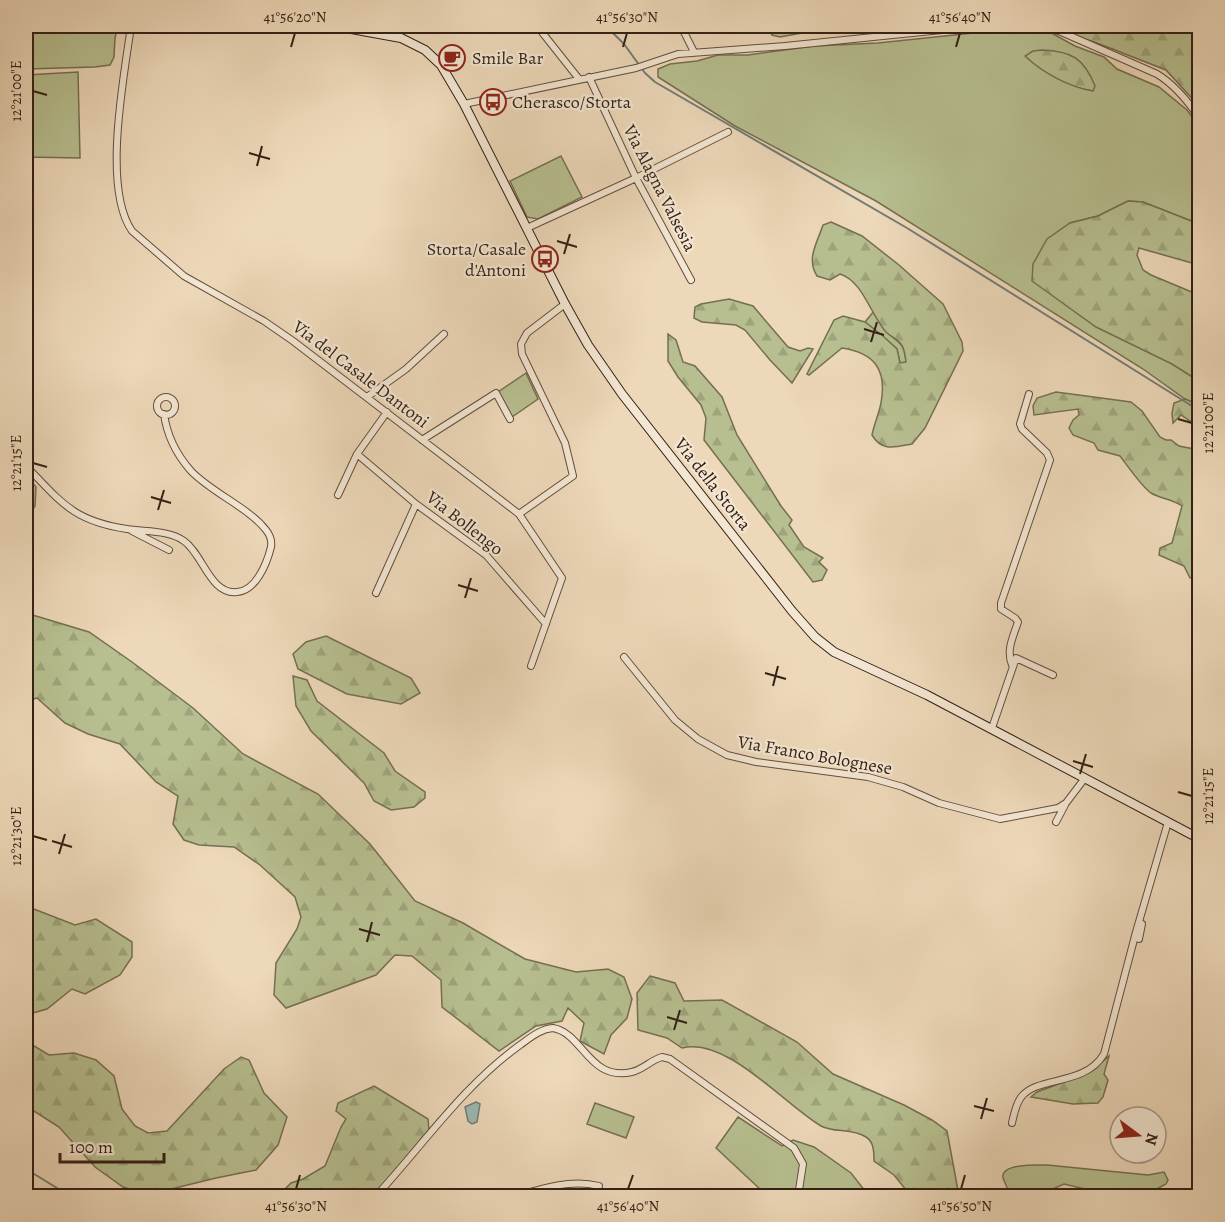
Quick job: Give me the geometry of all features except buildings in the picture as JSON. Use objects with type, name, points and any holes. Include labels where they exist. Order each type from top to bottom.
[{"type":"main road","name":"Via della Storta","points":[[335,26],[365,28],[401,38],[424,50],[441,65],[464,104],[564,304],[588,345],[622,394],[815,637],[834,652],[992,728],[1200,839]]},
{"type":"street","name":"Via del Casale Dantoni","points":[[131,26],[121,100],[118,149],[120,196],[127,224],[132,231],[184,276],[271,325],[519,514],[562,578],[546,624]]},
{"type":"street","points":[[537,26],[579,79]]},
{"type":"street","points":[[681,26],[694,52]]},
{"type":"street","points":[[464,104],[636,68],[678,54],[785,46],[981,26]]},
{"type":"street","points":[[1036,26],[1059,31],[1157,74],[1180,93],[1200,119]]},
{"type":"street","name":"Via Alagna Valsesia","points":[[589,77],[636,178],[691,280]]},
{"type":"street","points":[[528,228],[728,132]]},
{"type":"street","points":[[519,514],[573,476],[565,443],[525,364],[521,348],[522,340],[527,333],[564,304]]},
{"type":"street","points":[[367,397],[406,369],[444,334]]},
{"type":"street","points":[[422,440],[496,393],[510,419]]},
{"type":"street","points":[[1012,665],[1008,655],[1018,622],[1001,609],[1001,603],[1050,460],[1047,453],[1022,429],[1020,424],[1029,394]]},
{"type":"street","points":[[338,495],[357,454],[387,412]]},
{"type":"street","points":[[26,466],[56,499],[72,512],[90,520],[129,530],[167,534],[181,539],[191,548],[217,586],[232,592],[246,590],[254,583],[270,549],[271,539],[266,530],[206,484],[183,462],[172,443],[164,414]]},
{"type":"street","name":"Via Bollengo","points":[[357,454],[416,504],[474,544],[491,560],[546,624]]},
{"type":"street","points":[[376,593],[416,504]]},
{"type":"street","points":[[129,530],[169,550]]},
{"type":"street","points":[[531,666],[546,624]]},
{"type":"street","name":"Via Franco Bolognese","points":[[624,657],[675,720],[698,740],[727,755],[756,762],[868,777],[991,818],[1007,819],[1053,810],[1069,800]]},
{"type":"street","points":[[992,728],[1016,658],[1053,675]]},
{"type":"street","name":"Via Franco Bolognese","points":[[1056,822],[1085,778]]},
{"type":"street","points":[[1012,1122],[1017,1104],[1026,1092],[1076,1076],[1101,1058],[1107,1046],[1128,960],[1168,822]]},
{"type":"street","points":[[1139,939],[1145,906]]},
{"type":"street","points":[[376,1197],[460,1098],[503,1058],[541,1031],[550,1028],[562,1030],[598,1066],[612,1072],[633,1071],[663,1057],[670,1059],[794,1148],[803,1164],[800,1190]]},
{"type":"street","points":[[517,1197],[554,1187],[580,1184],[599,1186]]},
{"type":"green space","points":[[26,26],[62,26],[63,28],[118,26],[114,57],[110,65],[27,69],[26,30],[34,29],[26,29]]},
{"type":"green space","points":[[767,26],[848,26],[848,28],[842,30],[830,28],[780,37],[772,35]]},
{"type":"green space","points":[[1052,26],[1199,27],[1199,106],[1166,70],[1097,43],[1050,28]]},
{"type":"green space","points":[[1011,29],[1046,30],[1075,46],[1104,57],[1117,69],[1159,87],[1187,110],[1199,126],[1199,224],[1143,202],[1128,201],[1098,216],[1070,223],[1172,364],[1199,381],[1199,405],[1185,399],[1143,369],[876,201],[735,126],[658,77],[658,69],[670,64],[697,61],[718,55],[748,55],[814,46],[878,43]]},
{"type":"green space","points":[[1033,51],[1061,52],[1075,58],[1091,76],[1095,86],[1093,91],[1057,78],[1025,56]]},
{"type":"green space","points":[[78,72],[80,158],[26,157],[26,75]]},
{"type":"green space","points":[[561,156],[582,197],[538,219],[527,217],[510,181]]},
{"type":"green space","points":[[1128,201],[1143,202],[1199,224],[1199,265],[1139,248],[1137,255],[1143,270],[1199,295],[1199,381],[1172,364],[1096,327],[1032,281],[1033,264],[1047,239],[1070,223],[1098,216]]},
{"type":"green space","points":[[831,222],[862,236],[943,304],[962,342],[963,351],[925,428],[912,444],[889,447],[880,444],[872,435],[880,407],[882,381],[876,365],[863,354],[842,348],[809,375],[807,374],[834,320],[843,316],[865,322],[897,349],[900,363],[906,362],[902,346],[886,332],[855,284],[840,274],[830,280],[817,276],[812,257],[823,225]]},
{"type":"green space","points":[[729,299],[753,306],[788,347],[800,351],[813,349],[792,383],[745,330],[736,325],[702,322],[694,318],[695,307]]},
{"type":"green space","points":[[874,311],[884,328],[901,345],[906,362],[900,363],[897,349],[865,322]]},
{"type":"green space","points":[[668,334],[676,340],[683,362],[695,366],[722,397],[737,435],[792,520],[789,525],[804,547],[823,558],[819,562],[827,570],[822,580],[813,582],[704,440],[706,418],[701,405],[668,361]]},
{"type":"green space","points":[[526,373],[538,399],[512,417],[498,392]]},
{"type":"green space","points":[[1056,392],[1131,402],[1142,411],[1160,437],[1171,440],[1179,446],[1194,449],[1199,455],[1199,576],[1190,578],[1184,566],[1159,555],[1160,548],[1172,543],[1182,506],[1147,490],[1120,456],[1098,450],[1094,443],[1073,435],[1069,428],[1079,415],[1078,409],[1034,415],[1033,406],[1037,398]]},
{"type":"green space","points":[[1185,399],[1199,405],[1199,427],[1181,415],[1173,423],[1174,403]]},
{"type":"green space","points":[[26,475],[36,487],[35,506],[26,520]]},
{"type":"green space","points":[[26,613],[89,632],[193,708],[243,754],[318,794],[370,844],[415,901],[463,923],[525,959],[576,972],[608,969],[624,977],[632,999],[627,1018],[611,1035],[604,1054],[580,1041],[584,1023],[568,1008],[562,1021],[536,1026],[499,1051],[442,1007],[441,980],[412,956],[395,955],[376,975],[286,1008],[274,995],[276,963],[297,929],[301,917],[295,897],[260,865],[234,847],[199,845],[184,840],[173,824],[178,796],[156,782],[120,744],[88,734],[65,723],[37,698],[26,701]]},
{"type":"green space","points":[[326,636],[411,678],[420,693],[401,704],[347,694],[298,669],[293,654],[306,642]]},
{"type":"green space","points":[[293,676],[307,680],[317,701],[384,753],[395,771],[425,792],[425,798],[414,807],[391,810],[374,801],[364,783],[311,731],[296,706]]},
{"type":"green space","points":[[26,906],[75,925],[96,919],[132,942],[132,957],[120,975],[85,994],[72,989],[47,1009],[26,1015]]},
{"type":"green space","points":[[650,976],[675,983],[684,1001],[722,1000],[797,1042],[833,1074],[904,1105],[932,1120],[947,1131],[959,1196],[911,1196],[894,1175],[874,1161],[872,1144],[866,1137],[855,1132],[821,1126],[736,1062],[717,1052],[699,1047],[682,1048],[667,1038],[638,1030],[637,993]]},
{"type":"green space","points":[[26,1038],[29,1043],[49,1055],[74,1053],[96,1060],[114,1076],[122,1109],[135,1126],[148,1133],[167,1131],[224,1069],[241,1057],[249,1060],[264,1093],[287,1117],[278,1145],[256,1170],[147,1195],[123,1187],[95,1167],[59,1127],[26,1106]]},
{"type":"green space","points":[[1109,1056],[1104,1074],[1108,1080],[1103,1097],[1098,1103],[1073,1104],[1031,1097],[1037,1092],[1088,1073]]},
{"type":"green space","points":[[374,1086],[428,1119],[429,1130],[374,1196],[290,1196],[281,1193],[291,1183],[325,1166],[346,1119],[336,1111],[338,1103]]},
{"type":"green space","points":[[595,1103],[634,1117],[626,1138],[587,1124]]},
{"type":"green space","points":[[738,1117],[782,1146],[793,1140],[814,1147],[851,1173],[869,1196],[757,1196],[762,1191],[716,1148]]},
{"type":"green space","points":[[1029,1165],[1148,1175],[1164,1172],[1168,1180],[1166,1184],[1153,1191],[1085,1189],[1064,1184],[1037,1196],[1010,1196],[1003,1178],[1007,1170]]},
{"type":"water","points":[[476,1102],[480,1104],[477,1122],[472,1124],[468,1121],[465,1107]]},
{"type":"waterway","points":[[606,26],[655,82],[907,228],[1200,411]]},
{"type":"waterway","points":[[26,1169],[70,1196]]},
{"type":"place","name":"Smile Bar","points":[[452,58]]},
{"type":"place","name":"Cherasco/Storta","points":[[493,102]]},
{"type":"place","name":"Storta/Casale d'Antoni","points":[[545,259]]}]
